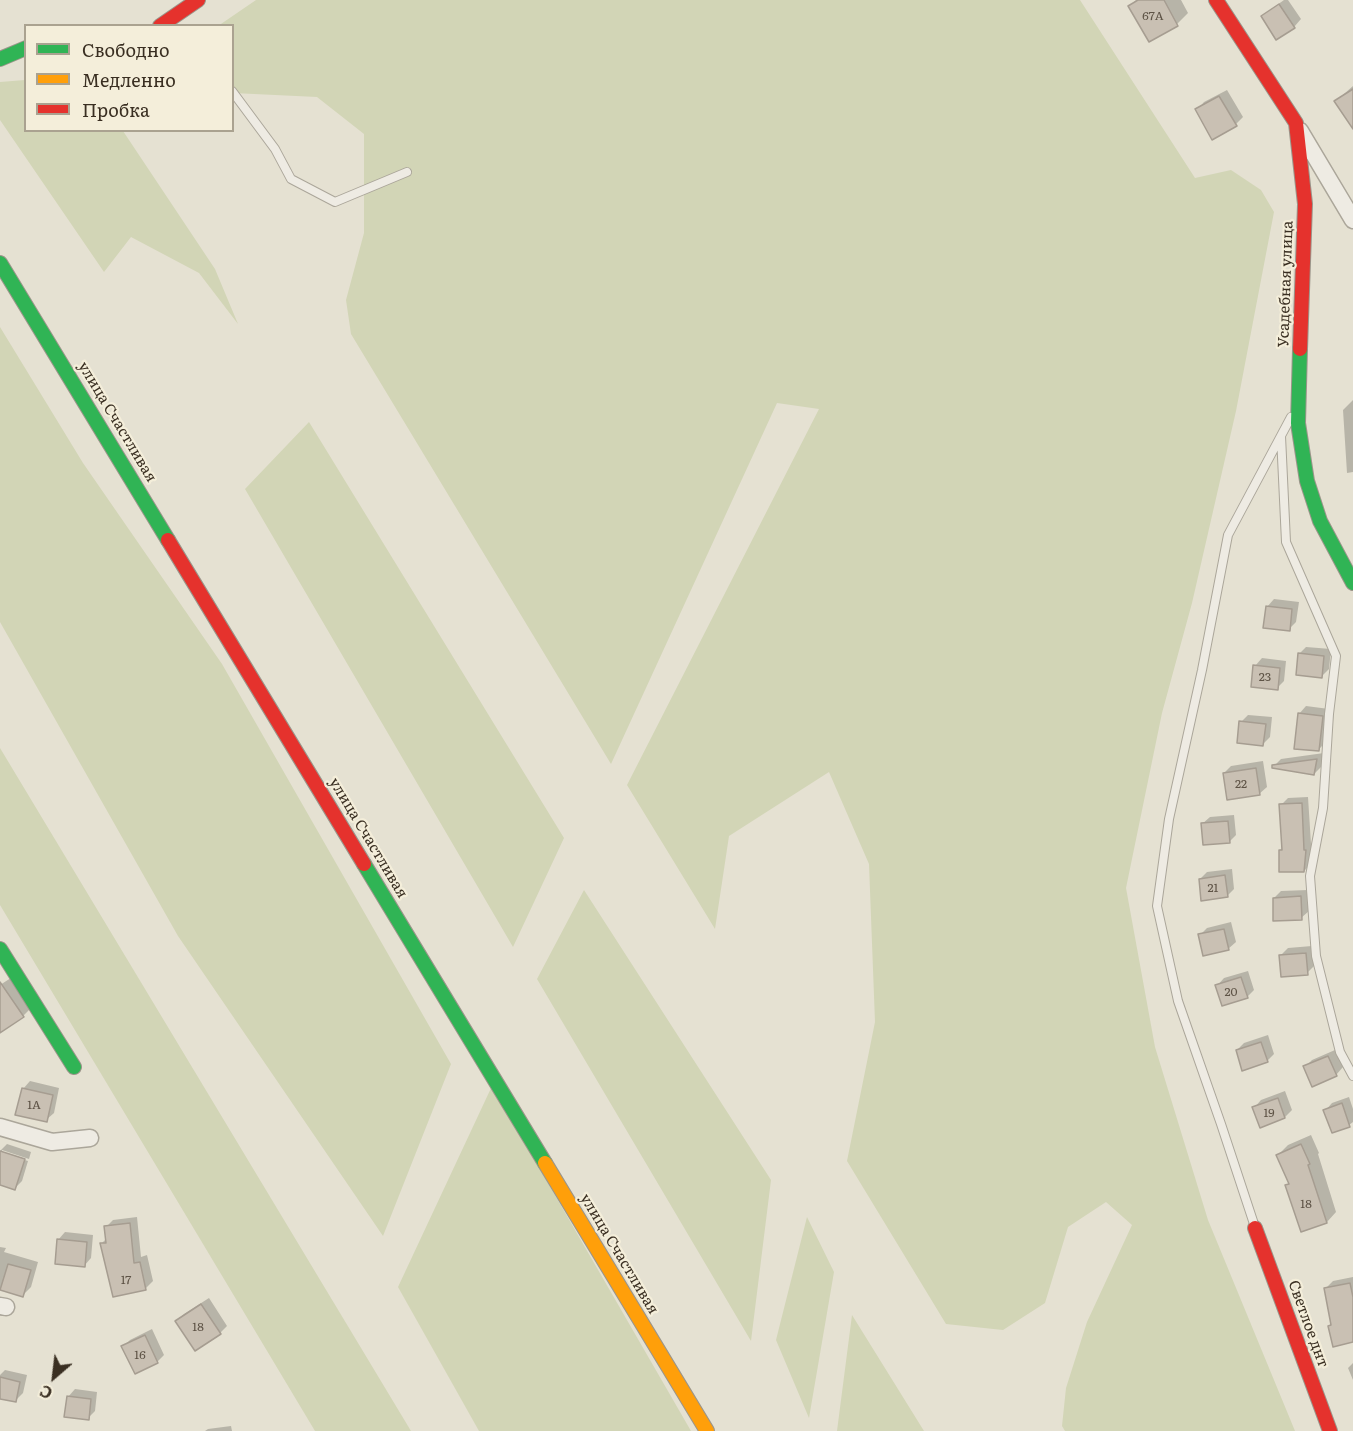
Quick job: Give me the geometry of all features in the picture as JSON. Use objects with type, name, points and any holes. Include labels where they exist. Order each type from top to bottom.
[{"type":"street","points":[[164,24],[179,17],[198,0]]},
{"type":"street","name":"Усадебная улица","points":[[1216,0],[1296,123],[1305,204],[1298,423],[1307,481],[1320,521],[1353,583]]},
{"type":"street","points":[[0,60],[24,49]]},
{"type":"street","points":[[1296,123],[1353,220]]},
{"type":"street","name":"улица Счастливая","points":[[0,263],[707,1431]]},
{"type":"street","points":[[0,949],[74,1067]]},
{"type":"street","points":[[0,1127],[52,1142],[90,1138]]},
{"type":"street","name":"Светлое днт","points":[[1255,1228],[1330,1431]]},
{"type":"lane","points":[[234,94],[275,149],[291,179],[335,202],[407,172]]},
{"type":"lane","points":[[1255,1228],[1178,1001],[1157,906],[1169,819],[1202,670],[1228,535],[1299,401]]},
{"type":"lane","points":[[1281,434],[1286,542],[1336,656],[1329,714],[1323,808],[1310,876],[1316,956],[1340,1052],[1353,1076]]},
{"type":"green space","points":[[256,0],[1080,0],[1195,178],[1231,170],[1261,190],[1274,212],[1236,411],[1192,603],[1162,713],[1126,888],[1155,1047],[1208,1220],[1295,1431],[1065,1431],[1062,1426],[1066,1388],[1087,1322],[1132,1225],[1106,1202],[1068,1227],[1045,1303],[1003,1330],[946,1324],[847,1161],[875,1022],[869,864],[829,772],[729,836],[715,929],[627,785],[819,409],[777,403],[611,764],[351,334],[346,300],[364,233],[364,134],[317,97],[234,93],[234,24],[221,24]]},
{"type":"green space","points":[[24,80],[24,132],[124,132],[215,269],[238,324],[199,273],[131,237],[104,272],[0,120],[0,82]]},
{"type":"green space","points":[[0,327],[83,463],[222,664],[451,1064],[383,1236],[178,936],[0,622]]},
{"type":"green space","points":[[309,422],[564,838],[513,947],[245,489]]},
{"type":"green space","points":[[0,748],[411,1431],[315,1431],[0,905]]},
{"type":"green space","points":[[584,890],[771,1180],[751,1341],[537,979]]},
{"type":"green space","points":[[492,1086],[691,1431],[479,1431],[398,1287]]},
{"type":"green space","points":[[807,1217],[834,1272],[809,1418],[776,1340]]},
{"type":"green space","points":[[852,1315],[924,1431],[837,1431]]},
{"type":"building","points":[[1138,0],[1164,0],[1178,26],[1149,42],[1128,6]]},
{"type":"building","points":[[1279,4],[1295,28],[1276,40],[1261,16]]},
{"type":"building","points":[[1353,89],[1353,129],[1334,101]]},
{"type":"building","points":[[1219,96],[1237,126],[1212,140],[1195,109]]},
{"type":"building","points":[[1266,606],[1292,609],[1290,631],[1263,628]]},
{"type":"building","points":[[1298,653],[1324,656],[1322,678],[1296,675]]},
{"type":"building","points":[[1253,665],[1280,668],[1278,690],[1251,687]]},
{"type":"building","points":[[1298,713],[1323,716],[1319,751],[1294,749]]},
{"type":"building","points":[[1239,721],[1266,724],[1263,746],[1237,743]]},
{"type":"building","points":[[1317,759],[1314,775],[1272,768],[1272,765]]},
{"type":"building","points":[[1256,768],[1260,795],[1227,800],[1223,773]]},
{"type":"building","points":[[1302,803],[1304,850],[1306,850],[1304,872],[1279,872],[1279,850],[1282,850],[1279,804]]},
{"type":"building","points":[[1228,821],[1230,843],[1203,845],[1201,823]]},
{"type":"building","points":[[1225,875],[1228,897],[1201,901],[1199,879]]},
{"type":"building","points":[[1301,896],[1302,920],[1273,921],[1273,898]]},
{"type":"building","points":[[1224,929],[1229,950],[1203,956],[1198,934]]},
{"type":"building","points":[[1306,953],[1308,975],[1281,977],[1279,955]]},
{"type":"building","points":[[1241,977],[1248,998],[1222,1006],[1215,985]]},
{"type":"building","points":[[0,982],[24,1017],[0,1033]]},
{"type":"building","points":[[1261,1042],[1268,1062],[1242,1071],[1236,1050]]},
{"type":"building","points":[[1328,1056],[1337,1076],[1312,1087],[1303,1066]]},
{"type":"building","points":[[22,1088],[53,1095],[47,1122],[15,1115]]},
{"type":"building","points":[[1278,1098],[1285,1118],[1260,1128],[1252,1107]]},
{"type":"building","points":[[1342,1103],[1350,1127],[1332,1133],[1323,1110]]},
{"type":"building","points":[[1301,1144],[1310,1164],[1308,1165],[1327,1223],[1301,1232],[1285,1185],[1289,1184],[1276,1155]]},
{"type":"building","points":[[0,1151],[25,1159],[15,1190],[0,1185]]},
{"type":"building","points":[[130,1223],[134,1263],[140,1262],[146,1290],[113,1297],[100,1243],[106,1243],[104,1226]]},
{"type":"building","points":[[57,1239],[87,1242],[85,1267],[55,1264]]},
{"type":"building","points":[[8,1264],[31,1270],[23,1297],[0,1290]]},
{"type":"building","points":[[1350,1283],[1353,1297],[1353,1342],[1333,1347],[1324,1288]]},
{"type":"building","points":[[201,1304],[221,1334],[195,1351],[175,1321]]},
{"type":"building","points":[[145,1335],[158,1363],[135,1374],[121,1346]]},
{"type":"building","points":[[0,1377],[20,1382],[16,1402],[0,1399]]},
{"type":"building","points":[[67,1396],[91,1399],[89,1420],[64,1417]]},
{"type":"traffic: fast","points":[[0,59],[24,49]]},
{"type":"traffic: fast","points":[[0,263],[168,540]]},
{"type":"traffic: fast","points":[[1300,349],[1298,423],[1307,481],[1320,521],[1353,583]]},
{"type":"traffic: fast","points":[[364,864],[545,1163]]},
{"type":"traffic: fast","points":[[0,949],[74,1067]]},
{"type":"traffic: slow","points":[[545,1163],[707,1431]]},
{"type":"traffic: jam","points":[[163,24],[198,0]]},
{"type":"traffic: jam","points":[[1216,0],[1296,123],[1305,204],[1300,349]]},
{"type":"traffic: jam","points":[[168,540],[364,864]]},
{"type":"traffic: jam","points":[[1255,1228],[1330,1431]]}]
